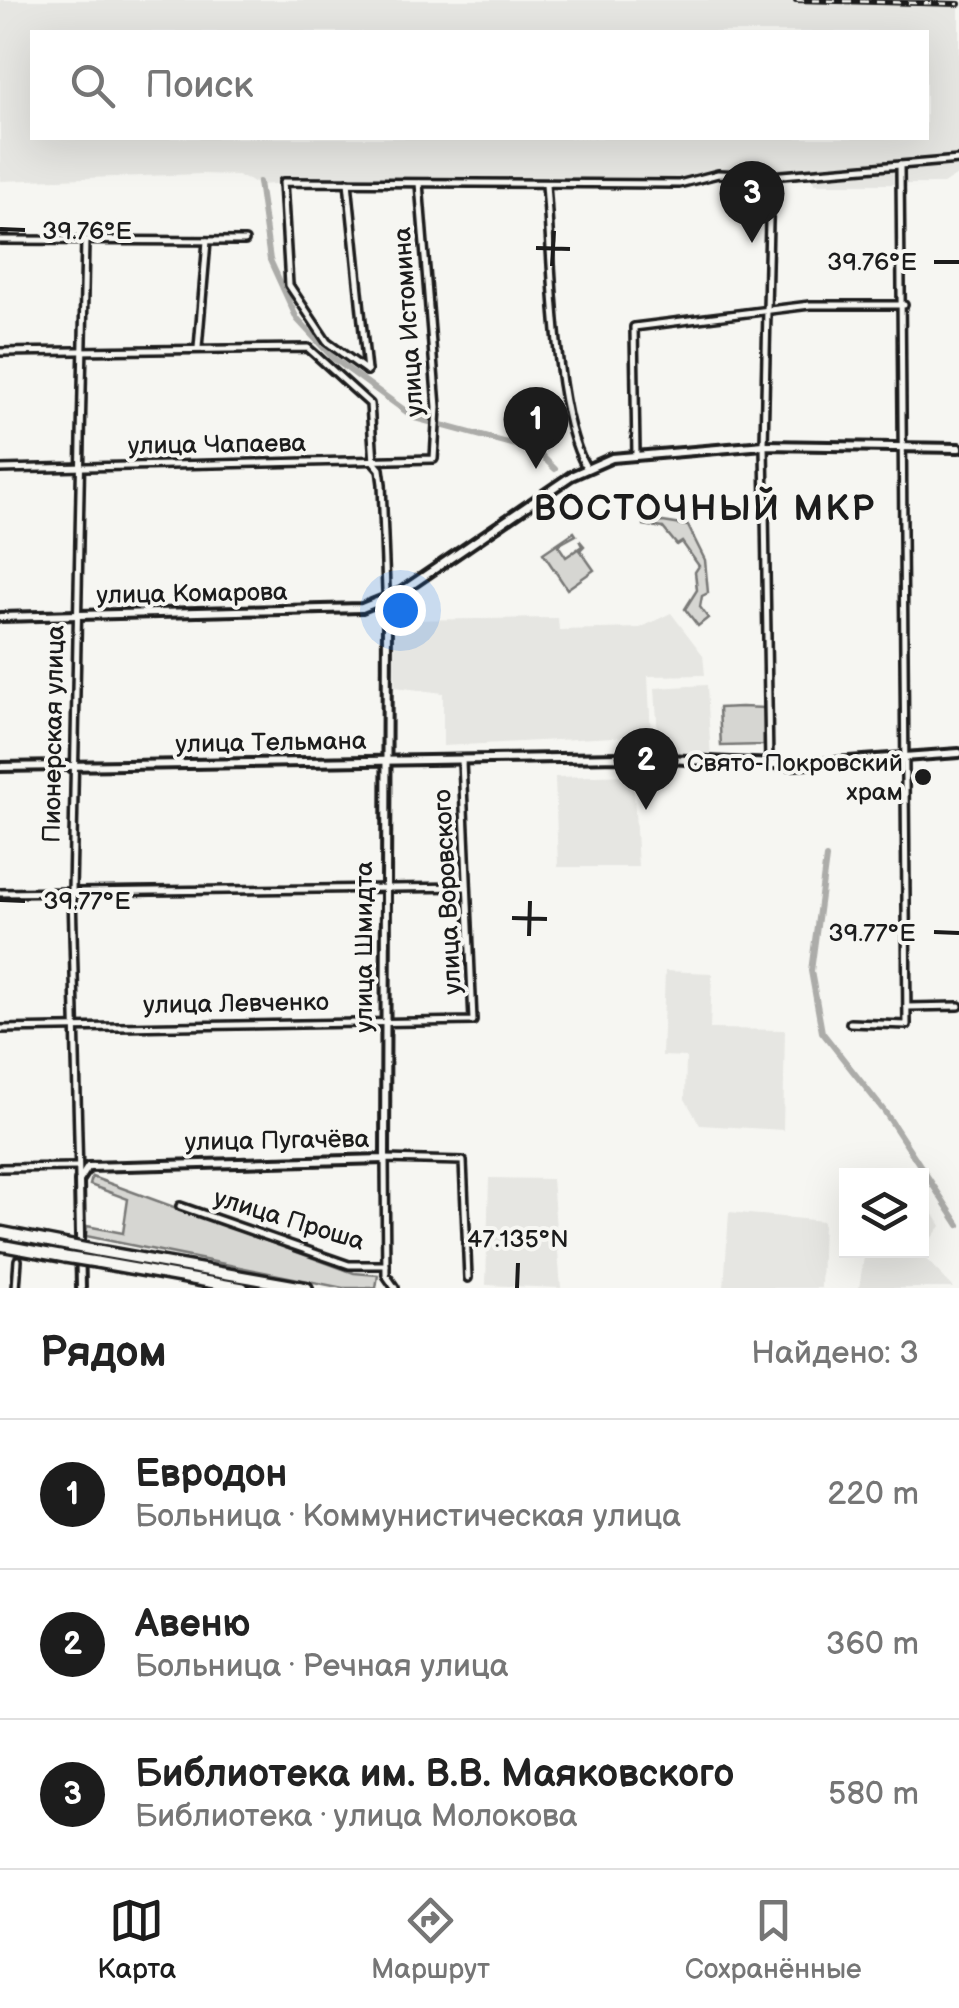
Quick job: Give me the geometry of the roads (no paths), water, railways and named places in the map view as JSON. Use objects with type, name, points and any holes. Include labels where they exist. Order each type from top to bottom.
[{"type":"highway","points":[[0,1232],[307,1288]]},
{"type":"highway","points":[[0,1245],[243,1288]]},
{"type":"street","points":[[348,182],[367,371],[327,342],[289,285],[283,182],[348,182],[419,182],[546,185],[679,184],[718,174],[770,176],[959,160]]},
{"type":"street","points":[[850,1024],[907,1025],[900,165]]},
{"type":"street","points":[[770,176],[764,445],[770,766]]},
{"type":"street","name":"улица Истомина","points":[[419,182],[437,407],[434,459]]},
{"type":"street","points":[[546,185],[566,404],[574,447],[586,467],[636,455],[764,445],[959,448]]},
{"type":"street","points":[[0,240],[246,242]]},
{"type":"street","name":"Пионерская улица","points":[[81,1288],[72,892],[86,240]]},
{"type":"street","points":[[0,352],[198,349],[208,241]]},
{"type":"street","points":[[636,455],[634,327],[810,305],[904,304]]},
{"type":"street","name":"улица Шмидта","points":[[198,349],[308,348],[370,404],[374,462],[382,482],[387,618],[386,1275],[395,1288]]},
{"type":"street","name":"улица Чапаева","points":[[0,469],[434,459]]},
{"type":"street","name":"улица Комарова","points":[[0,617],[322,612],[362,608],[401,592],[586,467]]},
{"type":"street","name":"улица Шмидта","points":[[387,618],[401,592]]},
{"type":"street","name":"улица Тельмана","points":[[0,767],[632,758],[770,766],[959,753]]},
{"type":"street","name":"улица Воровского","points":[[462,761],[473,1021]]},
{"type":"street","points":[[0,893],[468,887]]},
{"type":"street","points":[[907,1008],[959,1006]]},
{"type":"street","name":"улица Левченко","points":[[0,1029],[473,1021]]},
{"type":"street","name":"улица Пугачёва","points":[[0,1168],[463,1160],[468,1278]]},
{"type":"street","points":[[79,1181],[92,1166]]},
{"type":"street","name":"улица Проша","points":[[180,1206],[349,1265],[386,1266]]},
{"type":"street","points":[[16,1288],[18,1260]]},
{"type":"waterway","points":[[259,182],[270,260],[297,319],[333,358],[415,418],[537,451],[555,469]]},
{"type":"waterway","points":[[826,858],[811,971],[822,1032],[885,1112],[959,1225]]},
{"type":"railway","points":[[796,0],[959,4]]},
{"type":"place","name":"Библиотека им. В.В. Маяковского","points":[[752,243]]},
{"type":"place","name":"Евродон","points":[[536,469]]},
{"type":"place","name":"Свято-Покровский храм","points":[[923,777]]},
{"type":"place","name":"Авеню","points":[[646,810]]},
{"type":"district","name":"ВОСТОЧНЫЙ МКР","points":[[705,509]]}]
